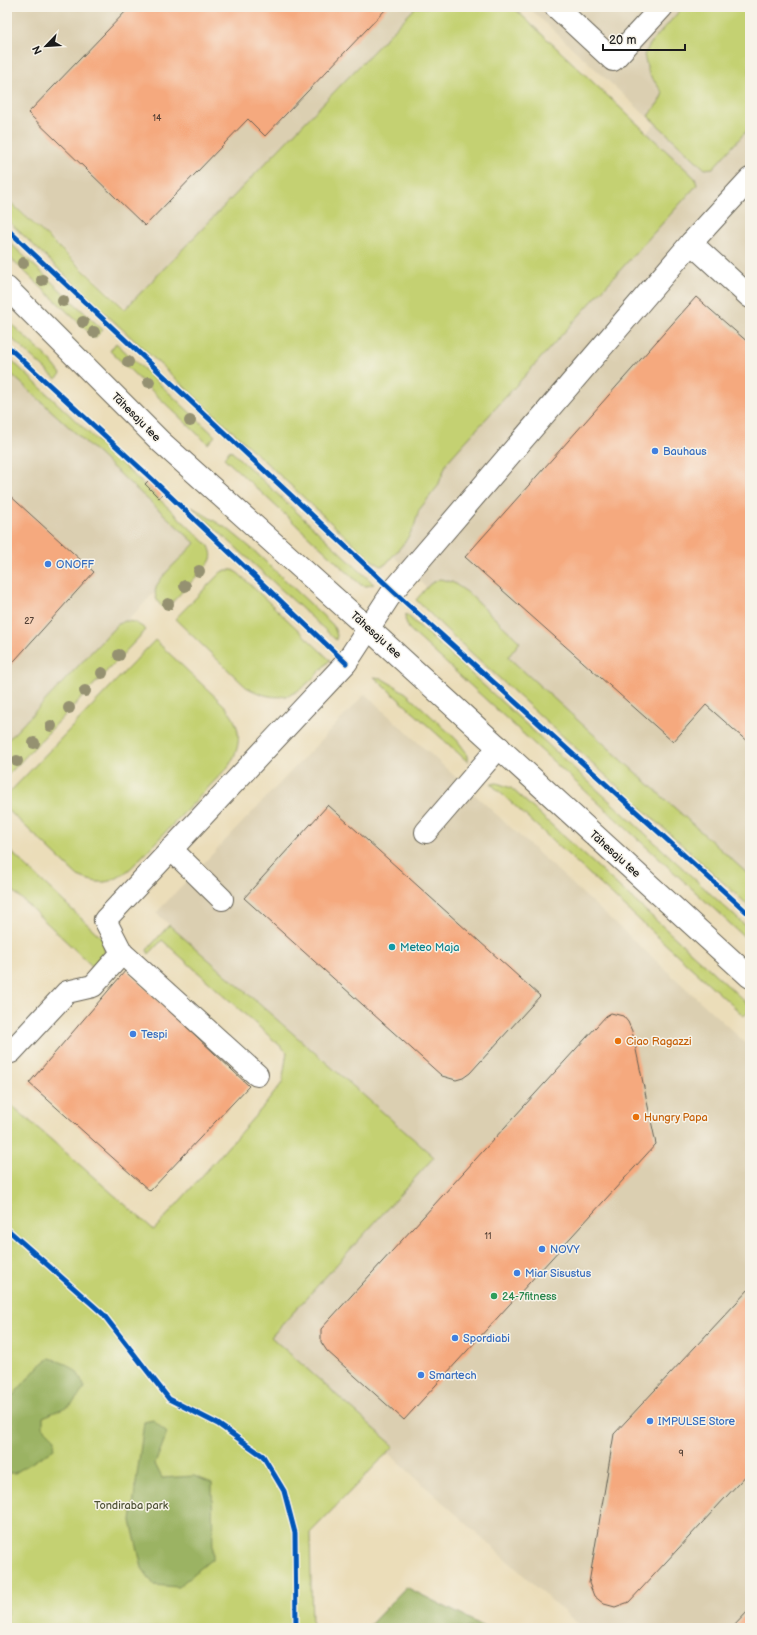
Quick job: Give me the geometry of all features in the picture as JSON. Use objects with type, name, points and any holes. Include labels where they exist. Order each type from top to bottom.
[{"type":"street","points":[[556,7],[613,60],[662,7]]},
{"type":"street","points":[[257,1075],[122,953],[105,920],[346,663],[393,591],[691,243],[750,179]]},
{"type":"street","points":[[691,243],[750,297]]},
{"type":"street","name":"Tähesaju tee","points":[[7,288],[161,442],[369,629],[750,977]]},
{"type":"street","points":[[426,832],[499,748]]},
{"type":"street","points":[[171,849],[222,899]]},
{"type":"street","points":[[11,1052],[66,992],[93,986],[122,953]]},
{"type":"shaded area","points":[[7,7],[416,7],[127,308],[7,198]]},
{"type":"shaded area","points":[[528,7],[750,7],[750,880],[502,657],[314,483],[655,124]]},
{"type":"shaded area","points":[[7,366],[200,544],[7,748]]},
{"type":"shaded area","points":[[365,694],[750,1047],[750,1628],[582,1628],[263,1340],[428,1151],[156,913]]},
{"type":"green space","points":[[416,7],[513,7],[695,178],[697,185],[447,462],[438,486],[419,510],[414,527],[405,542],[386,564],[381,566],[370,559],[108,316],[7,220],[7,199],[125,309]]},
{"type":"green space","points":[[683,7],[750,7],[750,127],[713,168],[705,169],[648,116],[659,102],[663,93],[649,74],[644,55],[651,43]]},
{"type":"green space","points":[[7,240],[103,330],[95,338],[7,255]]},
{"type":"green space","points":[[7,320],[50,360],[61,374],[56,379],[7,334]]},
{"type":"green space","points":[[116,343],[215,436],[208,444],[110,351]]},
{"type":"green space","points":[[7,356],[209,546],[212,555],[209,563],[165,610],[159,603],[155,594],[158,583],[167,571],[195,543],[7,370]]},
{"type":"green space","points":[[230,450],[374,584],[367,586],[361,585],[224,458]]},
{"type":"green space","points":[[192,507],[229,530],[251,548],[333,625],[337,635],[336,640]]},
{"type":"green space","points":[[233,570],[239,574],[330,660],[311,680],[294,693],[273,697],[261,694],[246,687],[175,619],[221,572]]},
{"type":"green space","points":[[440,579],[452,582],[467,592],[520,642],[508,657],[750,876],[750,907],[454,637],[416,600],[430,584]]},
{"type":"green space","points":[[406,614],[750,930],[750,942],[409,629],[405,619]]},
{"type":"green space","points":[[125,621],[136,623],[146,630],[7,776],[7,741],[117,625]]},
{"type":"green space","points":[[155,640],[224,705],[230,713],[237,728],[238,743],[236,751],[228,767],[131,868],[112,880],[106,882],[93,881],[78,876],[7,809],[7,795]]},
{"type":"green space","points":[[374,677],[381,678],[406,693],[457,740],[466,752],[468,762]]},
{"type":"green space","points":[[497,783],[511,788],[750,1006],[750,1010],[744,1016],[491,784]]},
{"type":"green space","points":[[7,848],[103,939],[104,954],[93,967],[7,885]]},
{"type":"green space","name":"Tondiraba park","points":[[169,925],[434,1157],[271,1337],[394,1446],[310,1533],[312,1628],[7,1628],[7,1101],[154,1230],[264,1106],[282,1083],[287,1052],[162,940],[149,954],[147,950]]},
{"type":"green space","points":[[50,1358],[68,1365],[76,1371],[85,1388],[71,1405],[43,1417],[43,1427],[55,1439],[54,1449],[15,1473],[7,1473],[7,1402],[39,1366]]},
{"type":"green space","points":[[153,1420],[167,1433],[155,1464],[162,1478],[194,1476],[212,1483],[213,1558],[178,1587],[154,1585],[142,1568],[131,1521],[144,1422]]},
{"type":"green space","points":[[406,1587],[487,1628],[367,1628]]},
{"type":"building","points":[[130,7],[388,7],[265,136],[248,119],[145,226],[28,113]]},
{"type":"building","name":"Bauhaus","points":[[696,297],[750,344],[750,744],[706,705],[673,742],[465,557]]},
{"type":"building","points":[[149,480],[163,493],[159,498],[145,484]]},
{"type":"building","points":[[7,493],[94,572],[7,669]]},
{"type":"building","name":"Meteo Maja","points":[[328,805],[540,996],[470,1073],[463,1078],[456,1080],[442,1076],[244,898]]},
{"type":"building","name":"Tespi","points":[[126,970],[249,1086],[150,1191],[29,1083]]},
{"type":"building","points":[[611,1013],[623,1016],[628,1022],[632,1031],[656,1144],[404,1420],[327,1351],[321,1342],[321,1329],[606,1016]]},
{"type":"building","points":[[750,1288],[750,1471],[629,1602],[615,1607],[604,1604],[594,1596],[589,1583],[614,1434]]},
{"type":"building","points":[[750,1609],[750,1628],[732,1628]]},
{"type":"cycle path","points":[[7,229],[393,591],[750,915]]},
{"type":"cycle path","points":[[7,346],[152,479],[346,663]]},
{"type":"cycle path","points":[[7,1229],[103,1314],[169,1399],[218,1424],[263,1456],[284,1491],[295,1533],[296,1628]]},
{"type":"place","name":"Bauhaus","points":[[655,451]]},
{"type":"place","name":"ONOFF","points":[[48,564]]},
{"type":"place","name":"Meteo Maja","points":[[392,947]]},
{"type":"place","name":"Tespi","points":[[133,1034]]},
{"type":"place","name":"Ciao Ragazzi","points":[[618,1041]]},
{"type":"place","name":"Hungry Papa","points":[[636,1117]]},
{"type":"place","name":"NOVY","points":[[542,1249]]},
{"type":"place","name":"Miar Sisustus","points":[[517,1273]]},
{"type":"place","name":"24-7fitness","points":[[494,1296]]},
{"type":"place","name":"Spordiabi","points":[[455,1338]]},
{"type":"place","name":"Smartech","points":[[421,1375]]},
{"type":"place","name":"IMPULSE Store","points":[[650,1421]]}]
